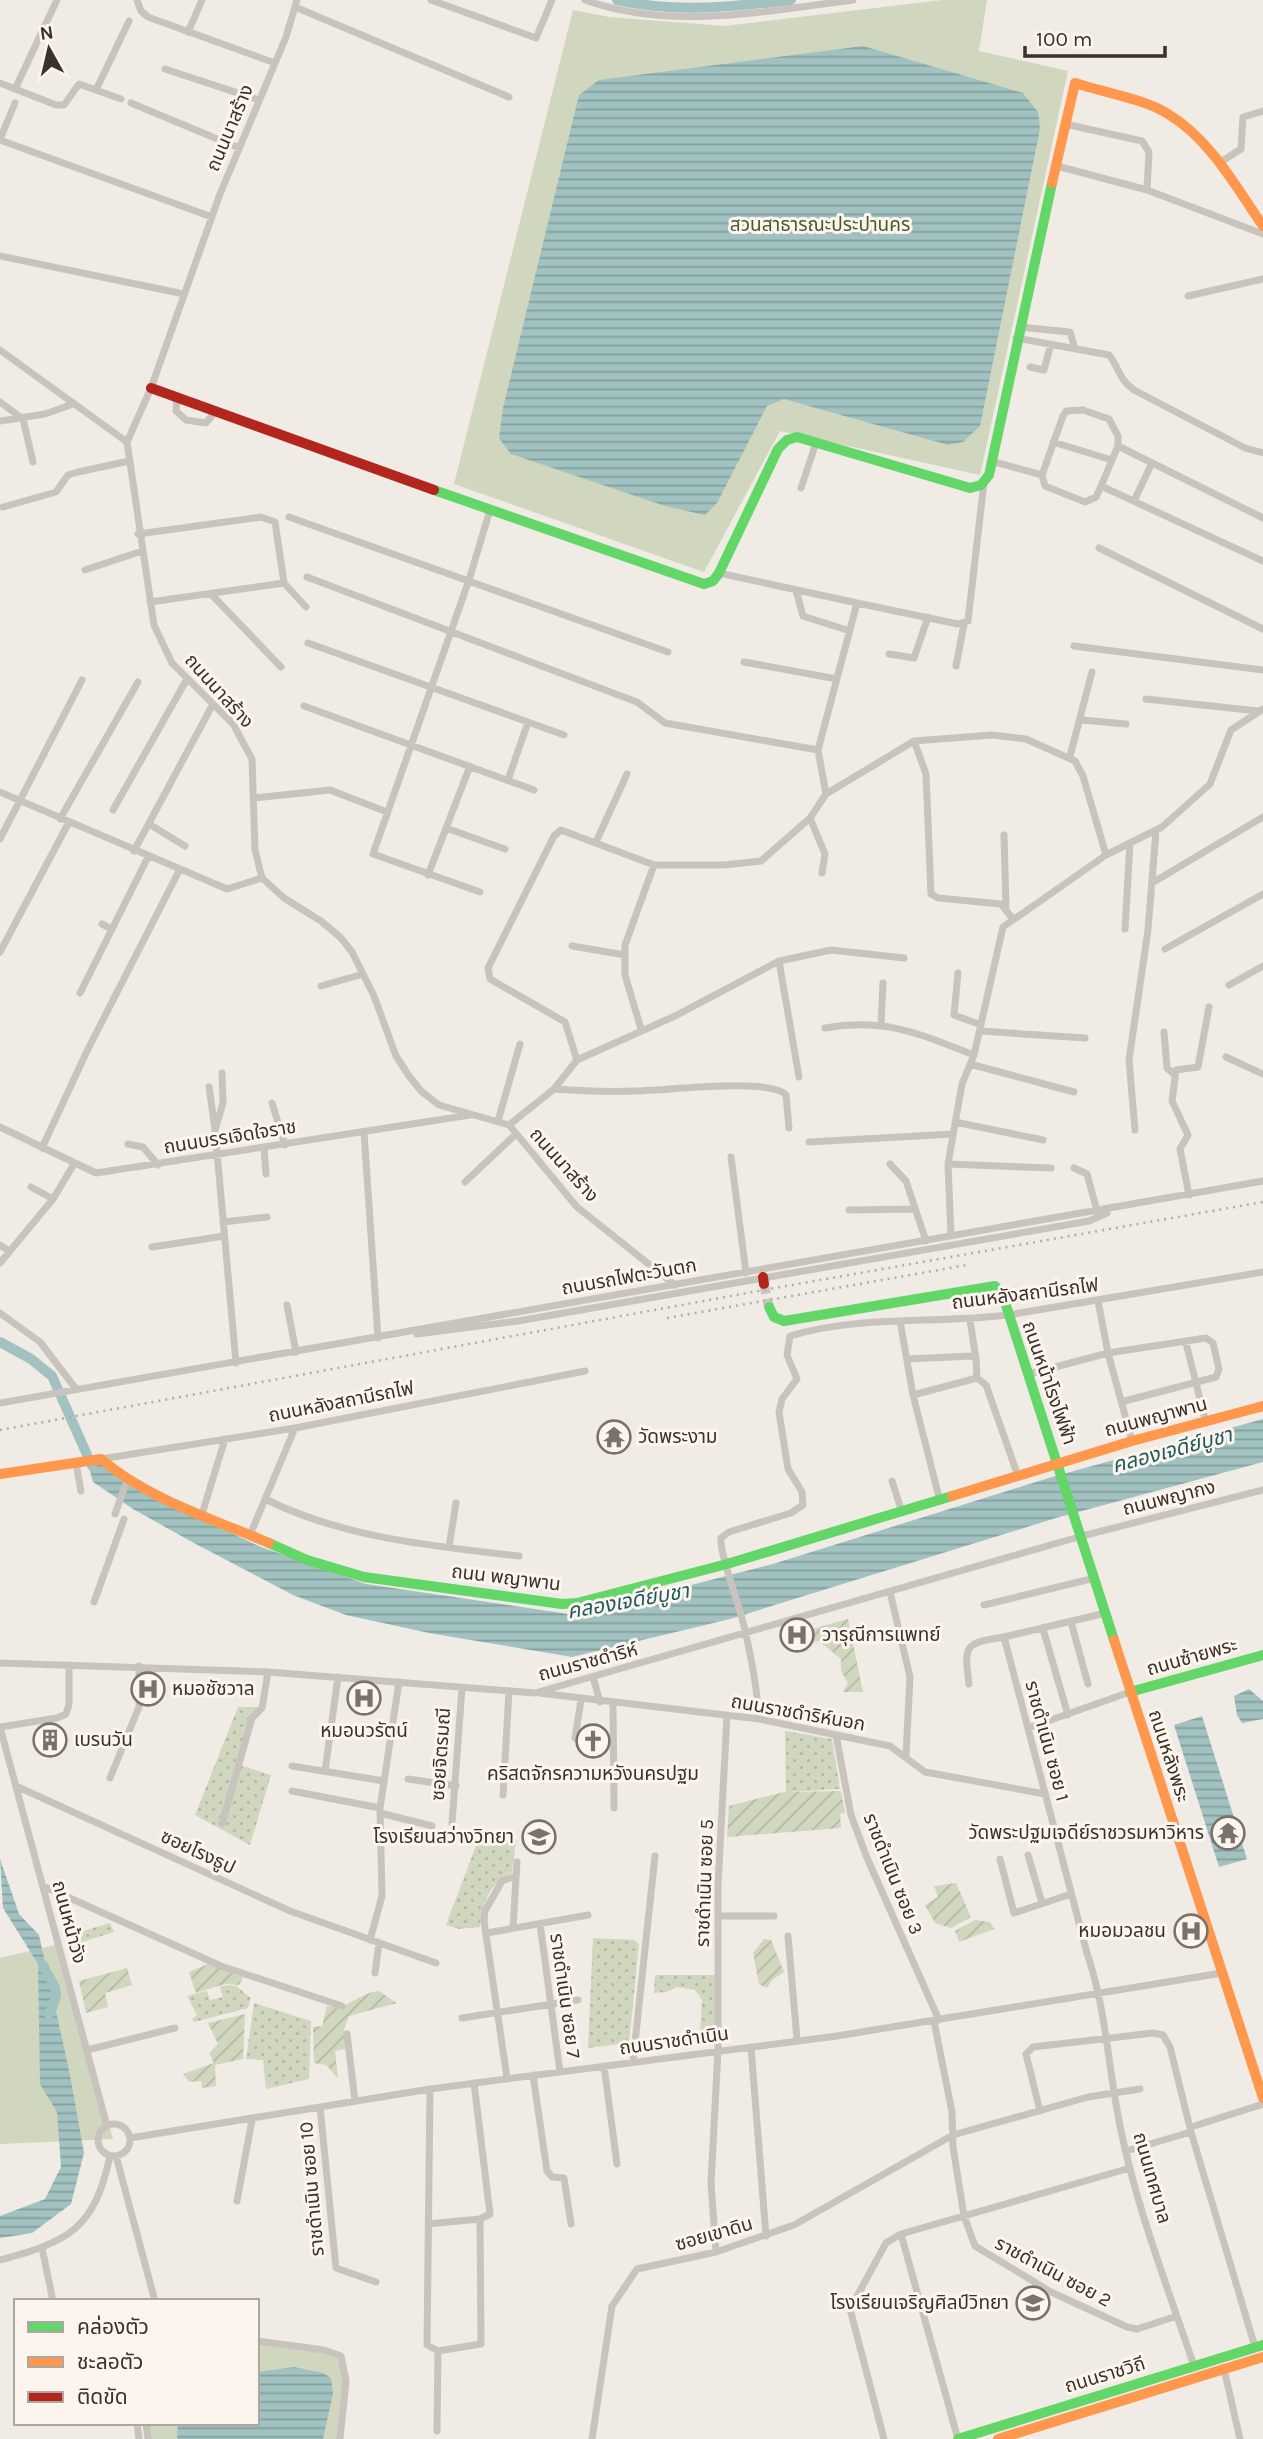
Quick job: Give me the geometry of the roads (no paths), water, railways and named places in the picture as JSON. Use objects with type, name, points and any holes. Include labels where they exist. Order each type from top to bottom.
[{"type":"street","points":[[15,89],[57,0]]},
{"type":"street","points":[[137,0],[141,11],[148,17],[275,63]]},
{"type":"street","points":[[188,32],[202,0]]},
{"type":"street","points":[[431,0],[536,38],[552,0]]},
{"type":"street","points":[[585,0],[644,15],[693,17],[853,0]]},
{"type":"street","points":[[296,4],[509,97]]},
{"type":"street","name":"ถนนนาสร้าง","points":[[296,4],[275,63],[212,217],[151,388],[127,442],[138,534],[160,642],[172,663],[233,724],[253,759],[255,850],[262,878],[284,898],[341,938],[363,974],[396,1056],[421,1091],[439,1105],[509,1125],[577,1207],[675,1285]]},
{"type":"street","points":[[96,90],[128,20]]},
{"type":"street","points":[[165,69],[259,100]]},
{"type":"street","points":[[0,83],[56,105],[64,105],[79,84],[121,99]]},
{"type":"street","points":[[956,667],[964,624],[968,621],[971,605],[984,482],[991,461],[1016,338],[1075,83],[1166,111],[1177,118],[1219,163],[1263,226]]},
{"type":"street","points":[[15,103],[0,140],[212,217]]},
{"type":"street","points":[[131,103],[239,148]]},
{"type":"street","points":[[1219,163],[1241,149],[1243,117],[1263,111]]},
{"type":"street","points":[[1065,124],[1142,141],[1149,152],[1147,190]]},
{"type":"street","points":[[1056,166],[1147,190],[1263,226]]},
{"type":"street","points":[[0,256],[184,294]]},
{"type":"street","points":[[1188,296],[1263,279]]},
{"type":"street","points":[[1019,327],[1070,332],[1075,349]]},
{"type":"street","points":[[1016,338],[1109,355],[1116,363],[1119,377],[1133,390],[1245,447],[1263,453]]},
{"type":"street","points":[[1030,367],[1044,370],[1051,345]]},
{"type":"street","points":[[0,350],[127,442]]},
{"type":"street","points":[[151,388],[704,584],[713,581],[719,573],[778,449],[787,440],[797,438],[970,488],[984,482]]},
{"type":"street","points":[[177,397],[176,411],[186,420],[206,423],[216,410]]},
{"type":"street","points":[[0,402],[23,419],[33,462]]},
{"type":"street","points":[[0,421],[23,419],[73,404]]},
{"type":"street","points":[[1076,409],[1109,419],[1118,436],[1118,446],[1096,497],[1085,502],[1045,486],[1042,475],[1066,411],[1076,409]]},
{"type":"street","points":[[1054,442],[1112,460]]},
{"type":"street","points":[[802,488],[816,443]]},
{"type":"street","points":[[1118,446],[1263,519]]},
{"type":"street","points":[[3,507],[56,492],[68,475],[130,460]]},
{"type":"street","points":[[991,461],[1042,475]]},
{"type":"street","points":[[1134,501],[1152,463]]},
{"type":"street","points":[[1101,486],[1263,561]]},
{"type":"street","points":[[480,892],[374,856],[373,851],[469,580],[490,510]]},
{"type":"street","points":[[138,534],[270,517],[275,522],[284,583],[306,607]]},
{"type":"street","points":[[289,517],[668,652]]},
{"type":"street","points":[[1099,548],[1263,629]]},
{"type":"street","points":[[85,570],[142,551]]},
{"type":"street","points":[[719,573],[964,624]]},
{"type":"street","points":[[307,577],[637,702],[665,723],[818,750]]},
{"type":"street","points":[[150,602],[284,583]]},
{"type":"street","points":[[796,590],[803,616],[850,631]]},
{"type":"street","points":[[211,594],[281,667]]},
{"type":"street","points":[[825,794],[818,750],[858,603]]},
{"type":"street","points":[[889,654],[914,658],[928,617]]},
{"type":"street","points":[[308,643],[564,735]]},
{"type":"street","points":[[1074,646],[1263,670]]},
{"type":"street","points":[[744,662],[837,679]]},
{"type":"street","points":[[1070,756],[1082,720],[1092,672]]},
{"type":"street","points":[[113,810],[187,679]]},
{"type":"street","points":[[0,839],[82,680]]},
{"type":"street","points":[[60,819],[138,682]]},
{"type":"street","points":[[1146,699],[1261,710]]},
{"type":"street","points":[[134,851],[213,704]]},
{"type":"street","points":[[304,706],[534,790]]},
{"type":"street","points":[[951,1236],[948,1164],[962,1084],[981,1028],[1001,930],[1106,855],[1156,831],[1204,792],[1210,784],[1231,730],[1261,710]]},
{"type":"street","points":[[1082,720],[1126,724]]},
{"type":"street","points":[[508,780],[528,722]]},
{"type":"street","points":[[577,1060],[565,1022],[490,979],[488,968],[554,836],[561,830],[654,865],[724,865],[761,861],[810,818],[825,794],[914,741],[992,735],[1026,739],[1070,756],[1083,776],[1106,855]]},
{"type":"street","points":[[914,741],[926,774],[931,894],[938,898],[1006,906]]},
{"type":"street","points":[[428,875],[470,766]]},
{"type":"street","points":[[596,842],[627,774]]},
{"type":"street","points":[[254,798],[330,790],[387,812]]},
{"type":"street","points":[[0,792],[178,871],[227,889],[262,878]]},
{"type":"street","points":[[1152,883],[1263,817]]},
{"type":"street","points":[[810,818],[825,854],[822,873]]},
{"type":"street","points":[[0,952],[69,822]]},
{"type":"street","points":[[149,824],[185,846]]},
{"type":"street","points":[[446,828],[505,849]]},
{"type":"street","points":[[1135,1130],[1129,1060],[1149,930],[1156,831]]},
{"type":"street","points":[[1004,835],[1006,906],[1013,919]]},
{"type":"street","points":[[1125,929],[1130,843]]},
{"type":"street","points":[[80,993],[148,857]]},
{"type":"street","points":[[642,1030],[625,975],[625,945],[654,865]]},
{"type":"street","points":[[42,1148],[87,1051],[178,871]]},
{"type":"street","points":[[1165,949],[1263,894]]},
{"type":"street","points":[[102,924],[112,929]]},
{"type":"street","points":[[572,946],[625,955]]},
{"type":"street","points":[[509,1125],[554,1089],[577,1060],[675,1016],[779,961],[831,950],[904,958]]},
{"type":"street","points":[[779,961],[799,1077]]},
{"type":"street","points":[[1229,985],[1263,966]]},
{"type":"street","points":[[958,973],[954,1015],[981,1028],[1085,1038]]},
{"type":"street","points":[[321,986],[363,974]]},
{"type":"street","points":[[881,1024],[883,983]]},
{"type":"street","points":[[1189,1195],[1180,1149],[1188,1135],[1172,1101],[1174,1074],[1177,1069],[1198,1067],[1209,1007]]},
{"type":"street","points":[[825,1028],[881,1024],[901,1027],[974,1055]]},
{"type":"street","points":[[1164,1032],[1167,1068],[1174,1074]]},
{"type":"street","points":[[498,1121],[520,1044]]},
{"type":"street","points":[[1226,1057],[1263,1074]]},
{"type":"street","points":[[970,1064],[1074,1092]]},
{"type":"street","points":[[215,1130],[223,1102],[222,1073]]},
{"type":"street","points":[[554,1089],[635,1091],[751,1086],[783,1091],[786,1095],[789,1128]]},
{"type":"street","points":[[209,1087],[236,1363]]},
{"type":"street","points":[[272,1103],[285,1145]]},
{"type":"street","name":"ถนนบรรเจิดใจราช","points":[[0,1127],[96,1173],[264,1149],[474,1114]]},
{"type":"street","points":[[955,1122],[1043,1140]]},
{"type":"street","points":[[363,1132],[378,1338]]},
{"type":"street","points":[[465,1182],[516,1134]]},
{"type":"street","points":[[809,1142],[953,1134]]},
{"type":"street","points":[[128,1144],[143,1147],[158,1165]]},
{"type":"street","points":[[264,1149],[266,1174]]},
{"type":"street","points":[[731,1157],[746,1273]]},
{"type":"street","points":[[0,1263],[53,1199],[74,1164]]},
{"type":"street","points":[[890,1164],[906,1181],[926,1241]]},
{"type":"street","points":[[948,1164],[1051,1168]]},
{"type":"street","points":[[1073,1168],[1087,1174],[1097,1211]]},
{"type":"street","name":"ถนนรถไฟตะวันตก","points":[[0,1404],[1263,1181]]},
{"type":"street","points":[[31,1187],[53,1199]]},
{"type":"street","points":[[395,1335],[447,1332],[763,1280],[1089,1221],[1118,1208]]},
{"type":"street","points":[[849,1210],[914,1209]]},
{"type":"street","points":[[223,1222],[267,1217]]},
{"type":"street","points":[[152,1247],[224,1236]]},
{"type":"street","points":[[0,1245],[9,1251]]},
{"type":"street","name":"ถนนหลังสถานีรถไฟ","points":[[727,1564],[720,1546],[721,1538],[729,1532],[791,1513],[803,1505],[802,1492],[788,1469],[779,1412],[782,1399],[797,1378],[788,1355],[790,1336],[900,1321],[971,1320],[1008,1315],[1263,1272]]},
{"type":"street","name":"ถนนหน้าโรงไฟฟ้า","points":[[769,1307],[774,1317],[784,1321],[995,1286],[1002,1293],[1059,1467]]},
{"type":"street","points":[[1098,1301],[1108,1353],[1132,1441]]},
{"type":"street","points":[[287,1305],[296,1352]]},
{"type":"street","points":[[0,1313],[40,1342],[76,1389]]},
{"type":"street","points":[[971,1320],[977,1378],[986,1385],[1018,1476]]},
{"type":"street","points":[[900,1321],[913,1395],[940,1501]]},
{"type":"street","points":[[1028,1374],[1108,1353],[1209,1339],[1219,1369],[1216,1377],[1121,1402]]},
{"type":"street","points":[[1186,1343],[1206,1423]]},
{"type":"street","points":[[907,1359],[972,1356],[976,1359]]},
{"type":"street","name":"ถนนหลังสถานีรถไฟ","points":[[99,1459],[295,1428],[585,1371]]},
{"type":"street","points":[[913,1395],[977,1378]]},
{"type":"street","name":"ถนนพญาพาน","points":[[1059,1467],[1132,1441],[1263,1406]]},
{"type":"street","points":[[250,1535],[295,1428]]},
{"type":"street","points":[[202,1514],[225,1439]]},
{"type":"street","points":[[0,1475],[99,1459]]},
{"type":"street","name":"ถนน พญาพาน","points":[[99,1459],[127,1481],[307,1560],[364,1577],[562,1604],[576,1603],[727,1564],[1018,1476],[1059,1467]]},
{"type":"street","points":[[78,1462],[81,1491]]},
{"type":"street","name":"ถนนหลังพระ","points":[[1059,1467],[1263,2098]]},
{"type":"street","points":[[115,1511],[127,1481]]},
{"type":"street","points":[[892,1481],[902,1512]]},
{"type":"street","name":"ถนนพญากง","points":[[1082,1535],[1263,1490]]},
{"type":"street","points":[[265,1499],[298,1516],[390,1539],[519,1556]]},
{"type":"street","points":[[449,1547],[456,1503]]},
{"type":"street","points":[[94,1602],[124,1519]]},
{"type":"street","name":"ถนนราชดำริห์","points":[[0,1664],[139,1666],[268,1672],[535,1693],[1082,1535]]},
{"type":"street","points":[[727,1564],[755,1670],[759,1720]]},
{"type":"street","points":[[984,1605],[1095,1578]]},
{"type":"street","points":[[890,1592],[910,1677],[906,1755]]},
{"type":"street","points":[[969,1684],[966,1655],[968,1646],[975,1642],[1106,1613]]},
{"type":"street","points":[[1071,1622],[1088,1684]]},
{"type":"street","points":[[1043,1629],[1068,1715]]},
{"type":"street","name":"ราชดำเนิน ซอย 1","points":[[1004,1637],[1071,1894],[1101,1994]]},
{"type":"street","name":"ถนนซ้ายพระ","points":[[1130,1692],[1263,1655]]},
{"type":"street","points":[[0,1727],[57,1718],[66,1714],[69,1704],[69,1665]]},
{"type":"street","points":[[110,1777],[139,1707],[139,1666]]},
{"type":"street","points":[[222,1824],[252,1718],[262,1708],[268,1672]]},
{"type":"street","points":[[325,1771],[338,1677]]},
{"type":"street","points":[[593,1677],[600,1702]]},
{"type":"street","points":[[370,1940],[382,1896],[380,1810],[400,1682]]},
{"type":"street","name":"ซอยจิตรมณี","points":[[452,1823],[462,1688]]},
{"type":"street","points":[[503,1795],[509,1691]]},
{"type":"street","points":[[1028,1728],[1130,1692]]},
{"type":"street","name":"ถนนราชดำริห์นอก","points":[[535,1693],[759,1720],[890,1745],[925,1772],[1045,1794]]},
{"type":"street","points":[[575,1738],[581,1700]]},
{"type":"street","points":[[613,1703],[614,1808]]},
{"type":"street","name":"ราชดำเนิน ซอย 5","points":[[716,2252],[711,2183],[718,2050],[718,1916],[727,1716]]},
{"type":"street","name":"ถนนหน้าวัง","points":[[0,1727],[107,2126],[98,2140],[101,2150],[113,2156],[154,2299]]},
{"type":"street","name":"ราชดำเนิน ซอย 3","points":[[836,1735],[855,1826],[937,2020]]},
{"type":"street","points":[[292,1766],[384,1781]]},
{"type":"street","points":[[408,1779],[456,1786]]},
{"type":"street","name":"ซอยโรงธูป","points":[[16,1786],[290,1911],[436,1963]]},
{"type":"street","points":[[292,1791],[380,1810],[432,1826]]},
{"type":"street","points":[[1028,1855],[1042,1903]]},
{"type":"street","points":[[633,2061],[655,1856]]},
{"type":"street","points":[[1000,1859],[1014,1913],[1071,1894]]},
{"type":"street","points":[[513,1928],[517,1862]]},
{"type":"street","points":[[507,2078],[485,1911],[502,1881],[516,1876]]},
{"type":"street","points":[[43,1886],[221,1966],[342,2006]]},
{"type":"street","points":[[487,1933],[588,1915]]},
{"type":"street","points":[[718,1916],[774,1916]]},
{"type":"street","name":"ราชดำเนิน ซอย 7","points":[[540,1924],[560,2072]]},
{"type":"street","points":[[788,1936],[797,2039]]},
{"type":"street","points":[[375,1973],[379,1943]]},
{"type":"street","name":"ถนนราชดำเนิน","points":[[130,2138],[430,2089],[937,2020],[1222,1973]]},
{"type":"street","name":"ถนนเทศบาล","points":[[1101,1994],[1115,2093],[1130,2168],[1194,2366]]},
{"type":"street","points":[[462,2018],[578,2000]]},
{"type":"street","name":"ราชดำเนิน ซอย 2","points":[[937,2020],[952,2112],[964,2216],[970,2237],[978,2250],[1058,2296],[1131,2328],[1177,2316]]},
{"type":"street","points":[[87,2050],[175,2028]]},
{"type":"street","points":[[1041,2111],[1026,2054],[1033,2047],[1153,2033],[1163,2035],[1170,2047],[1191,2129],[1259,2346]]},
{"type":"street","points":[[347,2034],[355,2101]]},
{"type":"street","points":[[751,2047],[766,2236]]},
{"type":"street","points":[[604,2066],[617,2164]]},
{"type":"street","points":[[533,2075],[547,2171],[552,2177],[564,2178],[570,2224]]},
{"type":"street","points":[[428,2224],[480,2220],[489,2216],[491,2209],[474,2083]]},
{"type":"street","points":[[430,2089],[427,2346],[438,2351],[481,2344],[480,2220]]},
{"type":"street","name":"ซอยเขาดิน","points":[[592,2439],[612,2306],[637,2269],[716,2252],[794,2225],[953,2135],[1041,2111],[1140,2089]]},
{"type":"street","points":[[1126,2151],[1263,2104]]},
{"type":"street","name":"ราชดำเนิน ซอย 10","points":[[320,2107],[336,2268],[376,2282]]},
{"type":"street","points":[[237,2201],[252,2120]]},
{"type":"street","points":[[0,2260],[42,2248],[76,2229],[88,2214],[104,2183],[113,2156],[128,2148],[130,2138],[122,2126],[107,2126]]},
{"type":"street","points":[[884,2439],[850,2309],[886,2243],[901,2234],[1130,2168]]},
{"type":"street","points":[[901,2234],[958,2439]]},
{"type":"street","points":[[42,2248],[53,2299]]},
{"type":"street","points":[[259,2341],[324,2350],[341,2356],[346,2381],[340,2439]]},
{"type":"street","name":"ถนนราชวิถี","points":[[958,2439],[988,2435],[1259,2346]]},
{"type":"street","points":[[437,2431],[438,2351]]},
{"type":"street","name":"ถนนราชวิถี","points":[[998,2439],[1263,2357]]},
{"type":"street","points":[[1224,2369],[1240,2439]]},
{"type":"water","name":"สวนสาธารณะประปานคร","points":[[863,46],[1023,93],[1038,112],[1040,129],[980,426],[963,442],[948,445],[784,399],[767,406],[717,503],[705,515],[665,506],[511,454],[499,438],[503,408],[579,95],[599,80]]},
{"type":"water","points":[[1263,1419],[1263,1462],[1056,1518],[730,1619],[572,1657],[429,1633],[346,1615],[293,1595],[133,1509],[93,1482],[88,1464],[99,1463],[141,1490],[261,1547],[366,1584],[575,1615],[773,1564],[1052,1477]]},
{"type":"water","points":[[1249,1689],[1263,1701],[1263,1719],[1242,1723],[1237,1715],[1234,1696]]},
{"type":"water","points":[[1202,1716],[1247,1859],[1219,1867],[1174,1725]]},
{"type":"water","points":[[0,1859],[19,1914],[39,1935],[84,2153],[71,2204],[32,2233],[0,2238],[0,2216],[45,2199],[61,2167],[57,2112],[40,2084],[38,1964],[3,1908]]},
{"type":"water","points":[[294,2367],[323,2373],[331,2378],[333,2394],[323,2439],[177,2439],[178,2425],[259,2425],[259,2372]]},
{"type":"waterway","points":[[617,0],[682,8],[725,7],[791,0]]},
{"type":"waterway","name":"คลองเจดีย์บูชา","points":[[0,1342],[31,1359],[52,1376],[92,1466]]},
{"type":"waterway","points":[[43,1965],[56,1993],[49,2014]]},
{"type":"tunnel","points":[[764,1284],[769,1307]]},
{"type":"railway","points":[[0,1430],[769,1289],[1263,1202]]},
{"type":"railway","points":[[667,1318],[967,1265]]},
{"type":"place","name":"วัดพระงาม","points":[[614,1437]]},
{"type":"place","name":"วารุณีการแพทย์","points":[[797,1635]]},
{"type":"place","name":"หมอชัชวาล","points":[[148,1689]]},
{"type":"place","name":"หมอนวรัตน์","points":[[364,1698]]},
{"type":"place","name":"เบรนวัน","points":[[50,1740]]},
{"type":"place","name":"คริสตจักรความหวังนครปฐม","points":[[593,1741]]},
{"type":"place","name":"วัดพระปฐมเจดีย์ราชวรมหาวิหาร","points":[[1228,1833]]},
{"type":"place","name":"โรงเรียนสว่างวิทยา","points":[[539,1837]]},
{"type":"place","name":"หมอมวลชน","points":[[1191,1931]]},
{"type":"place","name":"โรงเรียนเจริญศิลป์วิทยา","points":[[1033,2303]]}]
